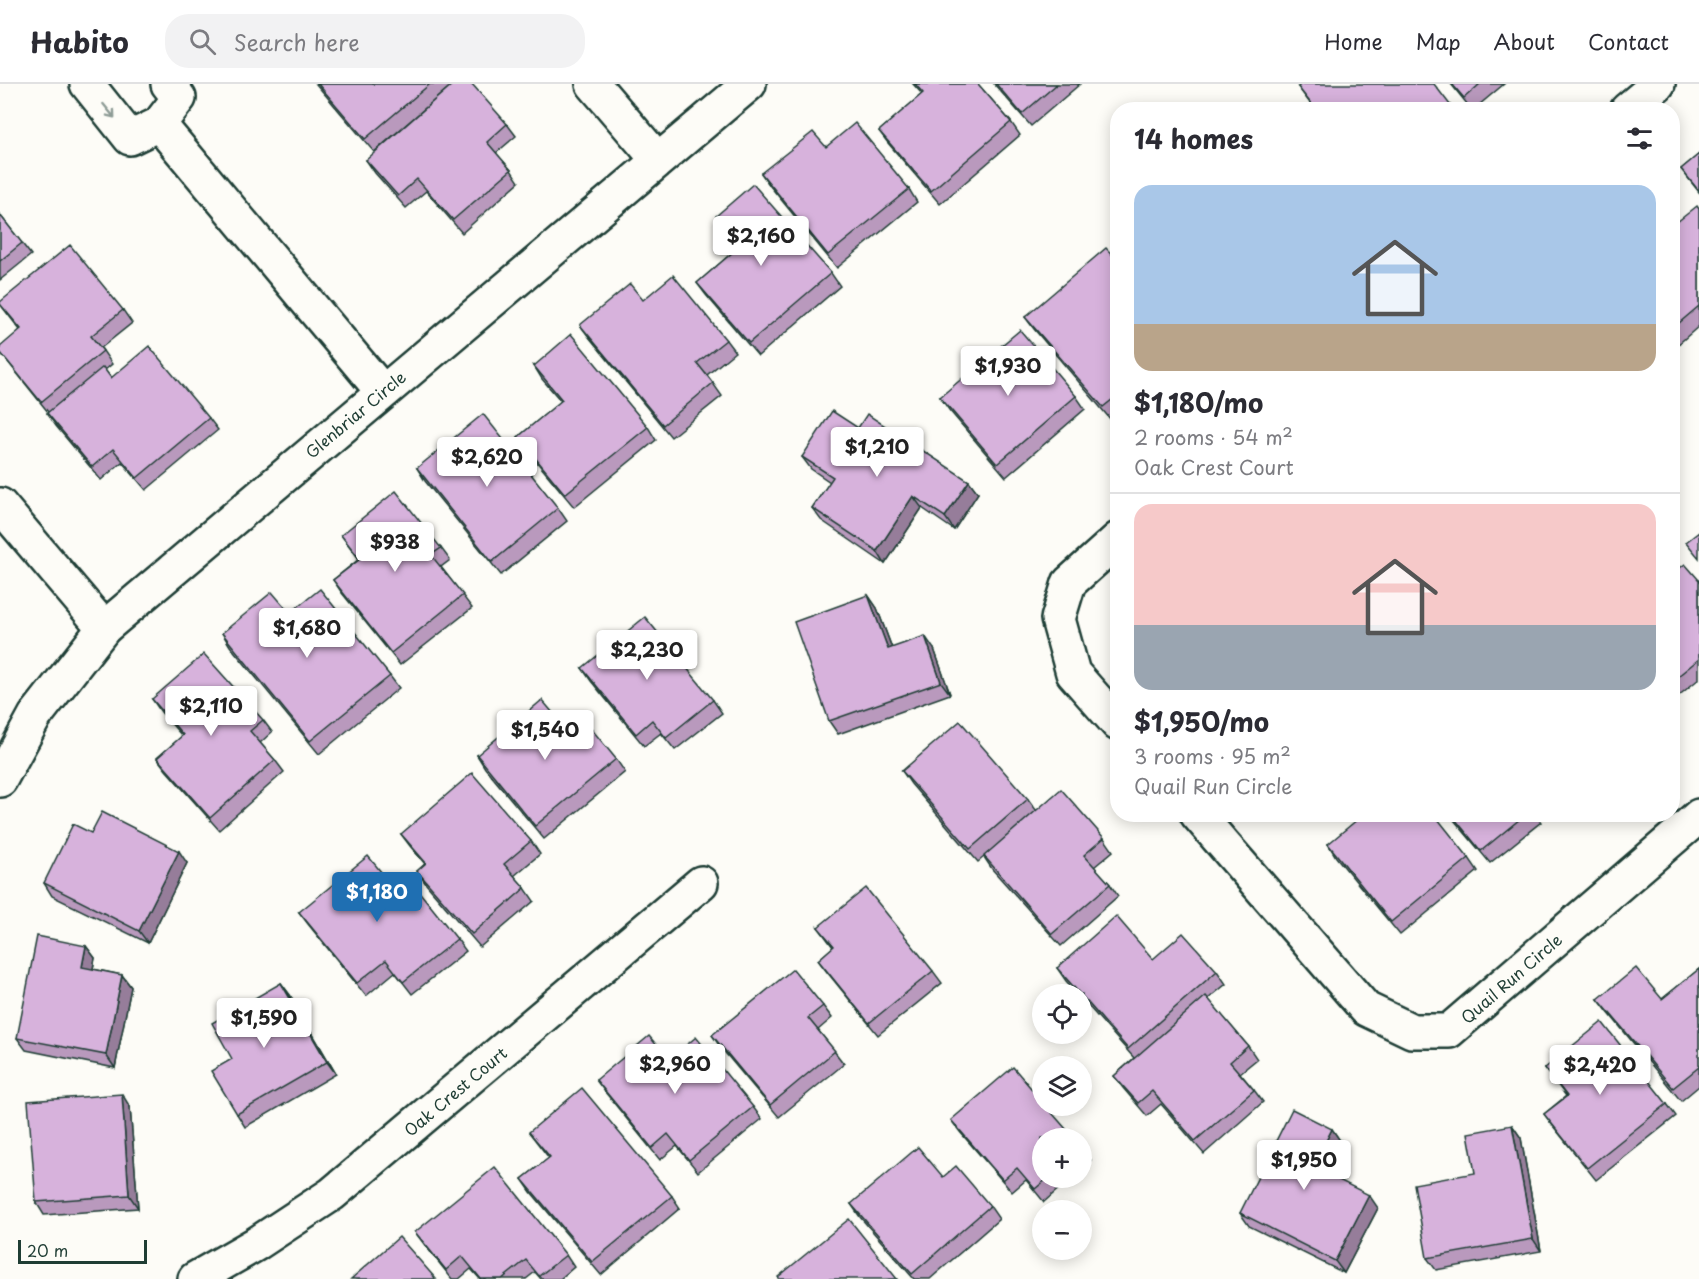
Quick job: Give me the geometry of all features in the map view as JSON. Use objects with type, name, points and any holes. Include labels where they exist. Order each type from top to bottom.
[{"type":"street","points":[[87,84],[145,131],[382,391]]},
{"type":"street","points":[[593,84],[658,160]]},
{"type":"street","name":"Glenbriar Circle","points":[[0,780],[36,716],[104,628],[382,391],[749,84]]},
{"type":"street","points":[[1637,102],[1658,84]]},
{"type":"street","points":[[145,131],[173,91]]},
{"type":"street","points":[[0,505],[104,628]]},
{"type":"street","points":[[1110,546],[1069,583],[1058,619],[1074,673],[1110,715]]},
{"type":"street","name":"Quail Run Circle","points":[[1204,822],[1365,1009],[1412,1031],[1449,1031],[1699,816]]},
{"type":"street","name":"Oak Crest Court","points":[[195,1279],[256,1244],[332,1194],[701,883]]},
{"type":"building","points":[[318,84],[430,84],[365,139]]},
{"type":"building","points":[[453,84],[472,84],[507,124],[487,142],[511,170],[453,220],[417,179],[398,196],[366,160]]},
{"type":"building","points":[[915,84],[978,84],[1011,122],[931,191],[879,131],[923,93]]},
{"type":"building","points":[[996,84],[1057,84],[1022,114]]},
{"type":"building","points":[[1301,84],[1434,84],[1448,102],[1310,102],[1298,87]]},
{"type":"building","points":[[1452,84],[1480,84],[1464,98]]},
{"type":"building","points":[[855,123],[909,189],[828,255],[761,173],[813,132],[826,147]]},
{"type":"building","points":[[1699,154],[1699,191],[1681,169]]},
{"type":"building","points":[[753,184],[831,273],[749,343],[697,283],[741,245],[716,216]]},
{"type":"building","points":[[1697,206],[1699,209],[1699,306],[1680,322],[1680,220]]},
{"type":"building","points":[[0,215],[22,243],[0,261]]},
{"type":"building","points":[[70,245],[123,310],[91,336],[103,351],[41,402],[0,352],[0,347],[21,329],[0,302]]},
{"type":"building","points":[[1106,248],[1110,252],[1110,401],[1103,407],[1025,317]]},
{"type":"building","points":[[673,275],[726,340],[697,363],[713,383],[663,425],[580,325],[630,284],[643,300]]},
{"type":"building","points":[[1020,330],[1076,396],[997,464],[940,397]]},
{"type":"building","points":[[571,334],[648,427],[565,494],[518,437],[562,400],[534,366]]},
{"type":"building","points":[[149,346],[209,418],[137,478],[113,449],[92,467],[47,413],[103,367],[111,378]]},
{"type":"building","points":[[832,411],[858,428],[867,414],[969,481],[945,517],[913,496],[877,551],[812,508],[833,477],[802,457]]},
{"type":"building","points":[[483,414],[558,508],[492,562],[417,468]]},
{"type":"building","points":[[396,491],[441,548],[431,555],[463,595],[391,653],[333,580],[360,559],[341,535]]},
{"type":"building","points":[[1699,532],[1699,558],[1686,542]]},
{"type":"building","points":[[1685,564],[1699,580],[1699,659],[1680,674],[1680,568]]},
{"type":"building","points":[[320,589],[390,676],[310,741],[222,633],[272,592],[290,613]]},
{"type":"building","points":[[868,595],[888,649],[925,636],[941,682],[829,721],[794,622]]},
{"type":"building","points":[[645,617],[713,700],[666,738],[652,720],[636,734],[582,668]]},
{"type":"building","points":[[204,654],[263,720],[250,731],[275,760],[210,818],[157,758],[183,735],[152,699]]},
{"type":"building","points":[[542,700],[571,734],[585,721],[616,759],[535,826],[477,755]]},
{"type":"building","points":[[960,721],[1028,799],[970,849],[902,771]]},
{"type":"building","points":[[472,773],[531,841],[504,864],[525,888],[472,934],[417,871],[426,863],[401,834]]},
{"type":"building","points":[[1061,789],[1104,838],[1084,855],[1110,884],[1052,934],[984,856]]},
{"type":"building","points":[[102,812],[179,851],[139,931],[44,883],[73,824],[91,833]]},
{"type":"building","points":[[1354,822],[1440,822],[1469,858],[1391,922],[1328,844]]},
{"type":"building","points":[[1457,822],[1516,822],[1481,851]]},
{"type":"building","points":[[368,856],[391,884],[405,874],[457,939],[403,982],[386,960],[357,983],[299,912]]},
{"type":"building","points":[[866,888],[933,971],[869,1023],[818,960],[834,946],[818,927]]},
{"type":"building","points":[[1116,916],[1153,959],[1183,933],[1217,971],[1128,1049],[1092,1008],[1092,984],[1071,984],[1057,968]]},
{"type":"building","points":[[37,936],[86,946],[82,967],[122,975],[106,1055],[17,1038]]},
{"type":"building","points":[[1636,968],[1662,999],[1699,969],[1699,1067],[1673,1088],[1598,999]]},
{"type":"building","points":[[793,969],[823,1006],[808,1018],[835,1051],[770,1105],[712,1035]]},
{"type":"building","points":[[281,983],[327,1062],[237,1114],[211,1071],[232,1059],[212,1023]]},
{"type":"building","points":[[1206,996],[1248,1046],[1230,1062],[1254,1090],[1195,1141],[1152,1091],[1138,1103],[1114,1076]]},
{"type":"building","points":[[1602,1022],[1667,1104],[1587,1168],[1544,1114],[1567,1096],[1545,1068]]},
{"type":"building","points":[[649,1036],[669,1060],[696,1037],[753,1107],[689,1160],[668,1134],[652,1148],[596,1080]]},
{"type":"building","points":[[1013,1067],[1032,1089],[1032,1116],[1055,1116],[1065,1128],[1032,1128],[1032,1186],[1017,1168],[1003,1180],[951,1120]]},
{"type":"building","points":[[582,1088],[672,1196],[592,1262],[522,1179],[550,1157],[529,1132]]},
{"type":"building","points":[[122,1094],[129,1195],[36,1202],[28,1101]]},
{"type":"building","points":[[1292,1109],[1332,1129],[1313,1167],[1369,1195],[1335,1261],[1240,1213]]},
{"type":"building","points":[[1512,1125],[1533,1239],[1427,1258],[1414,1184],[1475,1173],[1468,1133]]},
{"type":"building","points":[[918,1147],[943,1177],[956,1166],[990,1206],[912,1274],[851,1204]]},
{"type":"building","points":[[495,1167],[566,1255],[539,1276],[526,1260],[502,1279],[481,1279],[462,1256],[446,1270],[415,1232]]},
{"type":"building","points":[[849,1219],[897,1279],[780,1279],[778,1277]]},
{"type":"building","points":[[399,1237],[436,1279],[351,1279]]}]
